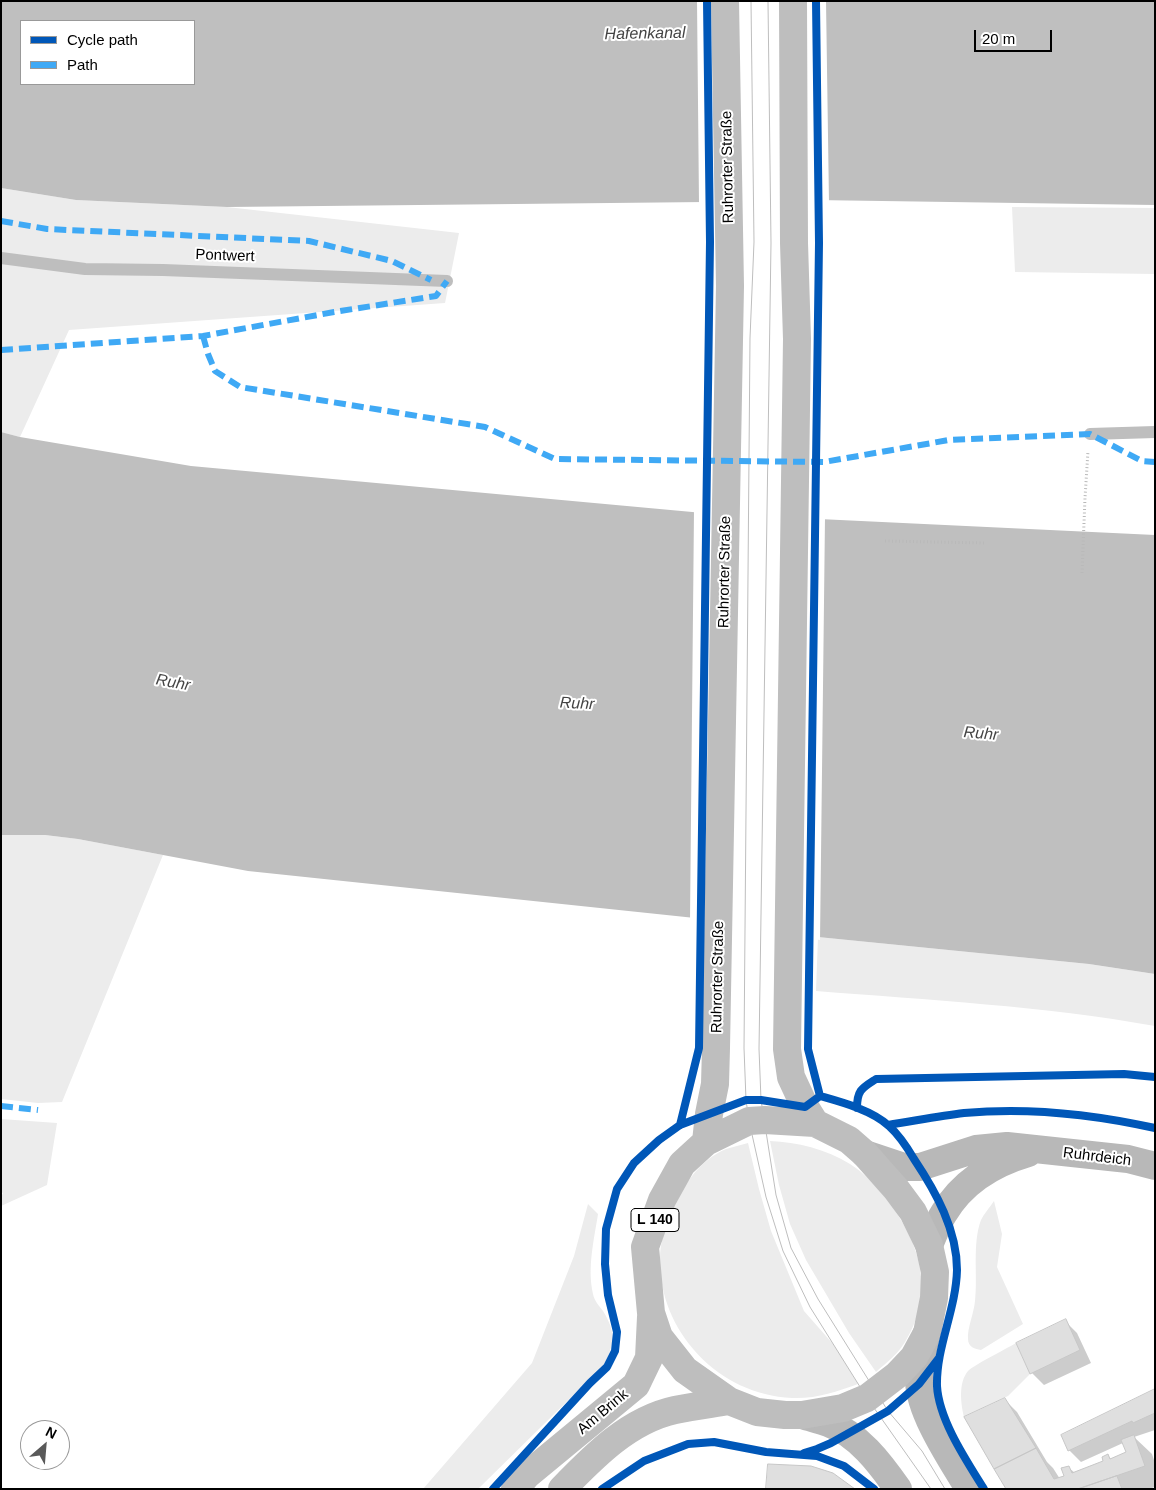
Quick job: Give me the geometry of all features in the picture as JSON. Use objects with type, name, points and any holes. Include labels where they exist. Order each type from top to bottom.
[{"type":"main road","name":"Ruhrorter Straße","points":[[706,1142],[715,1084],[729,338],[730,242],[725,1]]},
{"type":"main road","points":[[793,1],[794,243],[797,339],[786,1049],[791,1077],[815,1123]]},
{"type":"main road","name":"L 140","points":[[749,1121],[815,1123],[849,1140],[865,1154],[896,1189],[913,1212],[929,1245],[935,1272],[934,1298],[927,1333],[914,1357],[897,1375],[867,1398],[844,1408],[802,1416],[757,1412],[729,1401],[685,1370],[659,1337],[651,1313],[645,1247],[662,1200],[682,1164],[706,1142],[749,1121]]},
{"type":"main road","name":"Ruhrdeich","points":[[865,1154],[904,1167],[920,1167],[976,1149],[1007,1146],[1128,1160],[1155,1166]]},
{"type":"main road","name":"Ruhrdeich","points":[[929,1245],[944,1212],[978,1176],[1007,1160],[1039,1150]]},
{"type":"main road","name":"Am Brink","points":[[514,1489],[527,1475],[636,1385],[649,1358],[651,1313]]},
{"type":"main road","points":[[927,1333],[919,1384],[928,1419],[969,1489]]},
{"type":"main road","name":"Am Brink","points":[[562,1489],[594,1456],[621,1435],[645,1421],[674,1410],[729,1401]]},
{"type":"main road","points":[[802,1416],[830,1424],[848,1433],[866,1449],[898,1489]]},
{"type":"lane","name":"Pontwert","points":[[1,258],[85,269],[163,270],[447,281]]},
{"type":"lane","points":[[1090,434],[1155,432]]},
{"type":"path","points":[[1082,573],[1084,498],[1090,434]]},
{"type":"path","points":[[885,541],[985,543]]},
{"type":"shaded area","points":[[1,188],[76,200],[227,207],[459,233],[445,303],[69,330],[20,437],[1,432]]},
{"type":"shaded area","points":[[1012,207],[1155,208],[1155,274],[1015,272]]},
{"type":"shaded area","points":[[1,835],[45,835],[78,839],[163,855],[62,1102],[38,1103],[1,1099]]},
{"type":"shaded area","points":[[818,937],[1089,964],[1155,974],[1155,1026],[1071,1013],[816,991]]},
{"type":"shaded area","points":[[1,1119],[57,1123],[47,1185],[1,1206],[1,1195],[3,1194],[1,1190]]},
{"type":"shaded area","points":[[770,1141],[811,1147],[831,1154],[850,1164],[872,1182],[896,1212],[906,1229],[920,1265],[922,1284],[920,1304],[915,1323],[905,1342],[876,1372],[849,1333],[806,1260],[790,1224],[779,1185]]},
{"type":"shaded area","points":[[748,1143],[771,1231],[804,1311],[833,1344],[858,1384],[826,1394],[801,1398],[765,1394],[740,1385],[718,1372],[698,1354],[682,1334],[670,1310],[662,1285],[660,1252],[665,1230],[675,1204],[692,1176],[707,1160],[726,1149]]},
{"type":"shaded area","points":[[994,1201],[1002,1234],[997,1267],[1023,1324],[981,1350],[971,1346],[968,1342],[968,1335],[975,1301],[978,1229],[982,1218]]},
{"type":"shaded area","points":[[588,1204],[598,1214],[591,1264],[591,1284],[596,1301],[607,1318],[612,1332],[612,1344],[604,1365],[478,1489],[423,1489],[532,1363],[574,1256]]},
{"type":"shaded area","points":[[1016,1343],[1030,1374],[1008,1396],[964,1417],[961,1400],[962,1387],[968,1371]]},
{"type":"water","name":"Hafenkanal","points":[[1,1],[1155,1],[1155,205],[814,200],[814,157],[708,156],[706,202],[227,207],[76,200],[1,188]]},
{"type":"water","name":"Ruhr","points":[[1,432],[20,437],[191,466],[714,514],[1155,535],[1155,974],[1089,964],[818,937],[714,920],[248,871],[78,839],[45,835],[1,835]]},
{"type":"pier","points":[[697,1],[826,1],[829,203],[812,201],[812,160],[710,158],[709,202],[707,204],[699,204]]},
{"type":"pier","points":[[694,510],[825,517],[820,940],[690,920]]},
{"type":"building","points":[[1066,1319],[1080,1350],[1030,1374],[1016,1343]]},
{"type":"building","points":[[1155,1389],[1155,1413],[1133,1423],[1132,1421],[1068,1451],[1061,1435]]},
{"type":"building","points":[[1005,1398],[1036,1448],[994,1469],[964,1417]]},
{"type":"building","points":[[1134,1435],[1145,1466],[1078,1489],[1006,1489],[994,1469],[1036,1448],[1054,1479],[1064,1476],[1061,1468],[1069,1466],[1072,1473],[1103,1461],[1102,1457],[1108,1454],[1110,1459],[1126,1452],[1121,1440]]},
{"type":"building","points":[[768,1464],[811,1466],[833,1473],[855,1489],[766,1489]]},
{"type":"building","points":[[1117,1476],[1122,1489],[1078,1489]]},
{"type":"tram line","points":[[751,1],[754,242],[750,338],[744,1048],[746,1100],[766,1197],[783,1251],[810,1307],[867,1398],[931,1489]]},
{"type":"tram line","points":[[768,1],[771,243],[759,1049],[761,1100],[776,1195],[791,1248],[818,1299],[888,1411],[922,1451],[945,1489]]},
{"type":"marked path","points":[[1,221],[47,229],[309,241],[392,261],[431,280]]},
{"type":"marked path","points":[[1,350],[203,336],[436,296],[447,281]]},
{"type":"marked path","points":[[203,336],[215,371],[240,387],[485,427],[555,459],[824,462],[949,440],[1090,434],[1142,461],[1155,462]]},
{"type":"marked path","points":[[1,1106],[38,1110]]},
{"type":"cycle path","points":[[680,1125],[699,1048],[710,242],[707,1]]},
{"type":"cycle path","points":[[816,1],[819,243],[808,1049],[820,1096]]},
{"type":"cycle path","points":[[857,1108],[859,1093],[876,1079],[1124,1074],[1155,1077]]},
{"type":"cycle path","points":[[820,1096],[865,1111],[889,1126],[909,1150],[944,1212],[953,1240],[957,1270],[956,1285],[940,1357],[937,1386],[939,1399],[948,1426],[984,1489]]},
{"type":"cycle path","points":[[493,1489],[607,1367],[615,1351],[617,1332],[608,1295],[605,1264],[606,1229],[617,1189],[634,1163],[659,1140],[680,1125],[746,1100],[761,1100],[805,1107],[820,1096]]},
{"type":"cycle path","points":[[888,1125],[964,1113],[1036,1111],[1108,1119],[1155,1128]]},
{"type":"cycle path","points":[[804,1453],[831,1443],[888,1411],[919,1384],[939,1358]]},
{"type":"cycle path","points":[[602,1489],[644,1461],[688,1444],[714,1442],[766,1452],[817,1456],[844,1466],[874,1489]]}]
